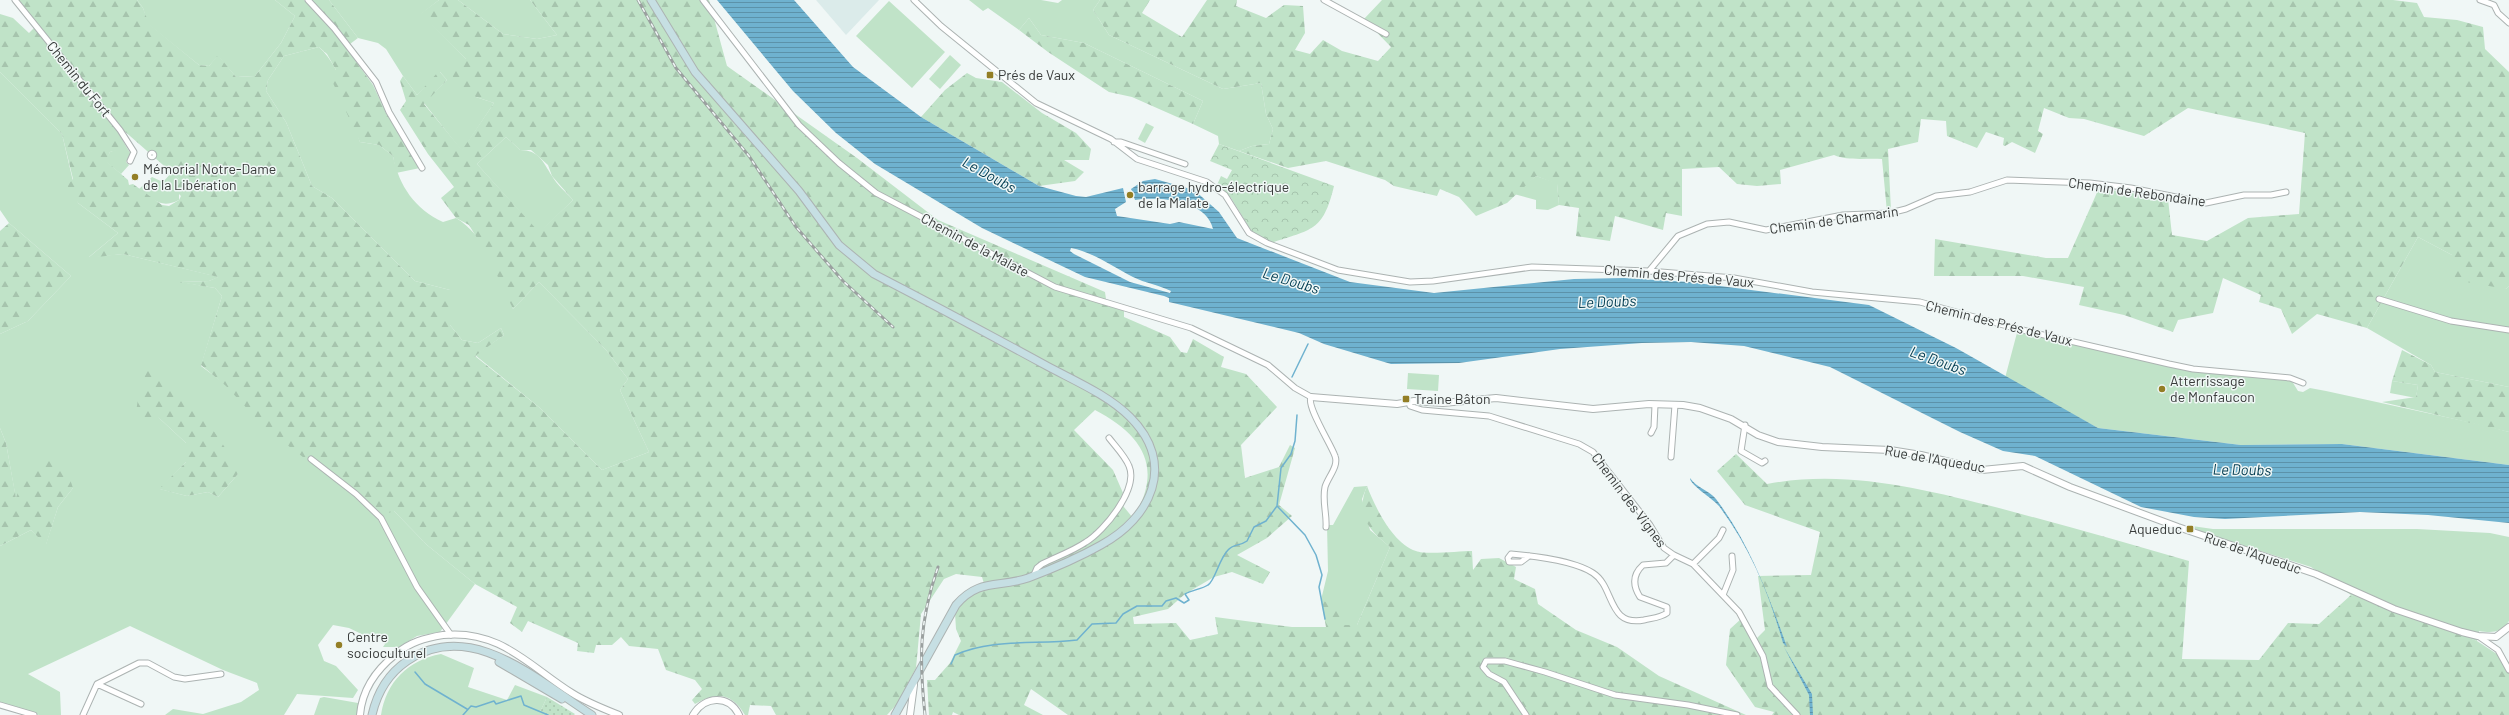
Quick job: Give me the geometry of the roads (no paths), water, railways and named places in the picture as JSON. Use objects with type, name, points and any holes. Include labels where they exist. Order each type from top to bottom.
[{"type":"main road","points":[[651,0],[689,65],[799,191],[840,245],[857,262],[874,274],[1037,361],[1118,407],[1140,430],[1153,459],[1154,472],[1151,493],[1141,514],[1131,524],[1099,547],[1034,575],[1015,581],[985,585],[974,589],[962,597],[951,613],[914,685],[895,715]]},
{"type":"main road","points":[[372,715],[382,687],[399,667],[420,654],[452,646],[472,647],[492,654],[552,688],[591,715]]},
{"type":"main road","points":[[376,715],[386,689],[403,670],[426,656],[452,650],[471,652],[490,658],[591,715]]},
{"type":"street","name":"Chemin du Fort","points":[[15,0],[110,116],[134,152],[130,161]]},
{"type":"street","points":[[308,0],[334,28],[376,82],[389,112],[422,168]]},
{"type":"street","name":"Chemin de la Malate","points":[[703,0],[799,125],[839,163],[876,193],[1055,287],[1191,328],[1268,365],[1295,388],[1311,397]]},
{"type":"street","name":"Chemin des Prés de Vaux","points":[[914,0],[941,26],[1036,103],[1114,142],[1137,159],[1195,177],[1218,188],[1229,200],[1249,233],[1268,243],[1345,271],[1389,279],[1424,282],[1532,267],[1650,271],[1734,278],[1812,292],[1920,302],[2018,329],[2193,369],[2290,378],[2303,384]]},
{"type":"street","points":[[1324,0],[1386,34]]},
{"type":"street","points":[[2480,0],[2494,5],[2498,13],[2509,23]]},
{"type":"street","points":[[2494,5],[2498,0]]},
{"type":"street","name":"Chemin des Prés de Vaux","points":[[1114,142],[1121,142],[1184,164]]},
{"type":"street","name":"Chemin de Charmarin","points":[[1650,271],[1678,236],[1692,228],[1707,224],[1729,222],[1766,230],[1843,215],[1899,211],[1936,196],[1970,192],[2000,181],[2059,181]]},
{"type":"street","name":"Chemin de Rebondaine","points":[[2059,181],[2131,188],[2206,203],[2244,195],[2271,196],[2286,192]]},
{"type":"street","points":[[2379,299],[2451,321],[2509,330]]},
{"type":"street","points":[[1311,397],[1310,402],[1315,415],[1328,438],[1336,459],[1324,496],[1326,527]]},
{"type":"street","name":"Rue de l'Aqueduc","points":[[1311,397],[1397,404],[1409,402],[1443,403],[1496,398],[1593,409],[1675,405],[1700,408],[1745,425],[1758,436],[1778,442],[1822,447],[1890,450],[1921,455],[1982,470],[2024,466],[2070,487],[2178,527],[2316,574],[2394,609],[2478,636],[2496,637],[2509,627]]},
{"type":"street","name":"Chemin des Vignes","points":[[1409,402],[1410,406],[1422,410],[1489,416],[1587,447],[1599,457],[1664,548],[1674,556],[1693,564],[1740,612],[1762,656],[1770,686],[1797,715]]},
{"type":"street","points":[[1651,433],[1654,427],[1655,405]]},
{"type":"street","points":[[1671,457],[1675,405]]},
{"type":"street","points":[[1745,425],[1741,450],[1762,463],[1765,461]]},
{"type":"street","points":[[1034,575],[1042,564],[1092,537],[1104,527],[1125,496],[1130,472],[1129,466],[1110,438]]},
{"type":"street","points":[[312,460],[356,494],[381,518],[417,587],[451,635]]},
{"type":"street","points":[[1693,564],[1719,538],[1723,530]]},
{"type":"street","points":[[1529,556],[1546,557],[1595,574],[1608,592],[1618,613],[1624,619],[1638,621],[1662,616],[1667,613],[1667,607],[1640,598],[1634,584],[1635,575],[1643,565],[1666,563],[1674,556]]},
{"type":"street","points":[[1723,595],[1733,570],[1732,556]]},
{"type":"street","points":[[360,715],[367,690],[382,665],[419,640],[464,634],[497,643],[526,659],[573,694],[619,715]]},
{"type":"street","points":[[2478,636],[2498,650],[2509,670]]},
{"type":"street","points":[[1526,715],[1504,682],[1485,671],[1483,667],[1486,661],[1504,661],[1615,695],[1688,704],[1737,715]]},
{"type":"street","points":[[83,715],[96,684],[139,663],[148,662],[174,677],[185,679],[222,674]]},
{"type":"street","points":[[96,684],[141,704]]},
{"type":"street","points":[[910,715],[914,685]]},
{"type":"street","points":[[693,715],[706,702],[719,700],[732,704],[739,715]]},
{"type":"street","points":[[0,705],[34,715]]},
{"type":"water","name":"Le Doubs","points":[[717,0],[794,0],[853,67],[921,117],[1039,186],[1076,196],[1086,197],[1123,188],[1126,202],[1115,209],[1117,216],[1170,224],[1179,222],[1213,229],[1209,219],[1202,212],[1192,206],[1168,200],[1135,200],[1131,189],[1143,181],[1155,179],[1194,190],[1219,212],[1237,238],[1350,282],[1434,293],[1574,279],[1624,278],[1689,282],[1869,305],[1956,348],[2098,428],[2241,445],[2342,444],[2509,465],[2509,523],[2428,515],[2360,512],[2225,519],[2194,517],[2141,507],[2035,456],[2003,451],[1960,432],[1830,367],[1744,346],[1691,342],[1642,343],[1560,349],[1459,363],[1391,364],[1324,344],[1299,333],[1169,302],[1169,298],[1164,296],[1085,277],[982,228],[875,164],[836,133],[793,91]],"holes":[[[1071,248],[1095,256],[1138,279],[1171,291],[1170,293],[1130,282],[1070,251]]]},
{"type":"water","points":[[1690,478],[1716,499],[1728,516],[1739,534],[1757,570],[1765,589],[1749,555],[1730,522],[1719,506],[1694,484]]},
{"type":"water","points":[[1765,589],[1787,647],[1783,643],[1778,624]]},
{"type":"water","points":[[1784,647],[1812,694],[1813,715],[1810,715],[1809,695]]},
{"type":"waterway","points":[[1292,377],[1308,344]]},
{"type":"waterway","points":[[951,664],[955,655],[984,646],[1077,640],[1092,624],[1116,623],[1123,614],[1137,606],[1162,606],[1166,601],[1176,598],[1184,603],[1189,600],[1185,594],[1208,585],[1228,550],[1247,541],[1254,527],[1266,521],[1277,506],[1281,468],[1291,454],[1295,441],[1297,415]]},
{"type":"waterway","points":[[1277,506],[1305,535],[1316,555],[1322,575],[1319,587],[1325,619]]},
{"type":"waterway","points":[[415,672],[425,684],[467,709]]},
{"type":"waterway","points":[[463,715],[471,706],[476,707],[494,701],[496,704],[521,696],[524,705],[548,715]]},
{"type":"railway","points":[[638,0],[676,68],[749,156],[796,227],[843,281],[893,327]]},
{"type":"railway","points":[[925,715],[921,658],[922,640],[927,605],[938,567]]},
{"type":"place","name":"Prés de Vaux","points":[[990,75]]},
{"type":"place","name":"Mémorial Notre-Dame de la Libération","points":[[135,177]]},
{"type":"place","name":"barrage hydro-électrique de la Malate","points":[[1130,195]]},
{"type":"place","name":"Atterrissage de Monfaucon","points":[[2162,389]]},
{"type":"place","name":"Traine Bâton","points":[[1406,399]]},
{"type":"place","name":"Aqueduc","points":[[2190,529]]},
{"type":"place","name":"Centre socioculturel","points":[[339,645]]}]
